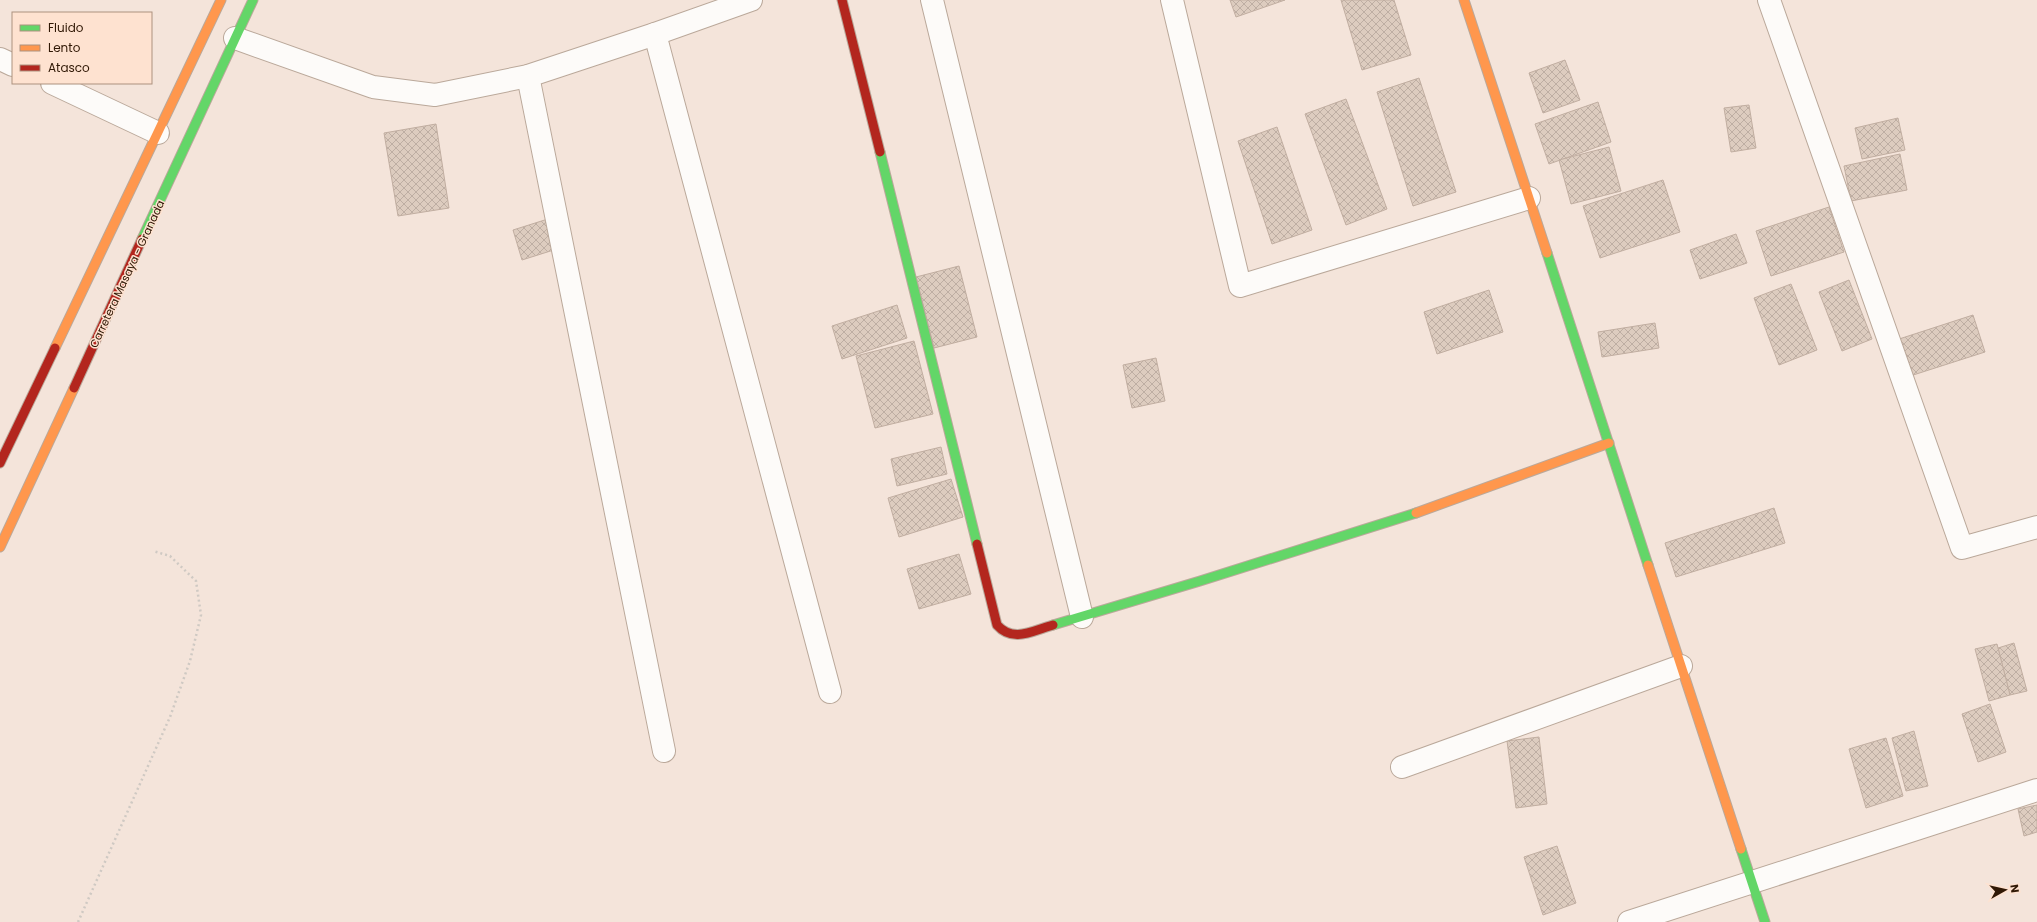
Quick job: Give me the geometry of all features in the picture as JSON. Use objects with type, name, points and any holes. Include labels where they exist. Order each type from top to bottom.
[{"type":"main road","points":[[0,463],[221,0]]},
{"type":"main road","name":"Carretera Masaya - Granada","points":[[0,547],[86,364],[252,0]]},
{"type":"main road","points":[[842,0],[997,624],[1004,633],[1014,636],[1082,617],[1419,512],[1609,443]]},
{"type":"main road","points":[[1464,0],[1765,922]]},
{"type":"street","points":[[235,38],[373,87],[435,95],[528,76],[752,0]]},
{"type":"street","points":[[932,0],[1082,617]]},
{"type":"street","points":[[1172,0],[1240,286],[1529,198]]},
{"type":"street","points":[[1769,0],[1962,548],[2037,526]]},
{"type":"street","points":[[655,34],[830,692]]},
{"type":"street","points":[[0,59],[12,65]]},
{"type":"street","points":[[528,76],[664,751]]},
{"type":"street","points":[[54,84],[158,133]]},
{"type":"street","points":[[1402,767],[1682,666]]},
{"type":"street","points":[[1629,922],[2037,790]]},
{"type":"path","points":[[78,922],[170,717],[190,661],[201,615],[196,582],[170,556],[153,551]]},
{"type":"building","points":[[1230,0],[1285,0],[1236,17]]},
{"type":"building","points":[[1341,0],[1394,0],[1411,55],[1362,70]]},
{"type":"building","points":[[1565,60],[1580,100],[1543,113],[1529,73]]},
{"type":"building","points":[[1419,78],[1456,192],[1413,206],[1377,92]]},
{"type":"building","points":[[1346,99],[1387,209],[1346,225],[1305,114]]},
{"type":"building","points":[[1598,102],[1611,142],[1549,164],[1535,124]]},
{"type":"building","points":[[1749,105],[1756,148],[1731,152],[1724,108]]},
{"type":"building","points":[[1898,118],[1905,150],[1862,159],[1855,128]]},
{"type":"building","points":[[436,124],[449,208],[398,216],[384,133]]},
{"type":"building","points":[[1277,127],[1312,230],[1272,244],[1238,141]]},
{"type":"building","points":[[1609,147],[1621,191],[1571,204],[1559,160]]},
{"type":"building","points":[[1900,154],[1907,190],[1851,201],[1844,166]]},
{"type":"building","points":[[1663,180],[1680,232],[1600,258],[1583,206]]},
{"type":"building","points":[[1829,207],[1844,252],[1771,276],[1756,231]]},
{"type":"building","points":[[551,218],[560,248],[522,260],[513,230]]},
{"type":"building","points":[[1736,234],[1747,263],[1700,279],[1690,250]]},
{"type":"building","points":[[959,266],[977,337],[934,348],[916,277]]},
{"type":"building","points":[[1849,280],[1872,339],[1842,351],[1819,292]]},
{"type":"building","points":[[1791,284],[1817,350],[1779,365],[1754,298]]},
{"type":"building","points":[[1489,290],[1503,332],[1437,354],[1424,312]]},
{"type":"building","points":[[897,305],[907,338],[842,359],[832,326]]},
{"type":"building","points":[[1973,315],[1985,352],[1907,377],[1896,340]]},
{"type":"building","points":[[1655,323],[1659,348],[1602,357],[1598,332]]},
{"type":"building","points":[[914,341],[933,414],[875,428],[856,356]]},
{"type":"building","points":[[1156,358],[1165,401],[1132,408],[1123,365]]},
{"type":"building","points":[[941,447],[947,474],[897,486],[891,459]]},
{"type":"building","points":[[951,479],[963,517],[899,537],[888,498]]},
{"type":"building","points":[[1774,508],[1785,543],[1676,577],[1665,543]]},
{"type":"building","points":[[959,554],[971,594],[919,609],[907,569]]},
{"type":"building","points":[[2014,643],[2027,691],[2010,695],[1998,648]]},
{"type":"building","points":[[1997,644],[2010,695],[1989,701],[1975,649]]},
{"type":"building","points":[[1990,704],[2006,752],[1978,762],[1962,714]]},
{"type":"building","points":[[1914,731],[1928,786],[1906,791],[1892,738]]},
{"type":"building","points":[[1539,737],[1547,804],[1516,808],[1507,741]]},
{"type":"building","points":[[1886,738],[1903,796],[1866,808],[1849,749]]},
{"type":"building","points":[[2037,805],[2037,832],[2024,836],[2018,809]]},
{"type":"building","points":[[1557,846],[1576,903],[1543,915],[1524,857]]},
{"type":"traffic: fast","points":[[142,239],[253,0]]},
{"type":"traffic: fast","points":[[880,152],[977,544]]},
{"type":"traffic: fast","points":[[1547,253],[1648,565]]},
{"type":"traffic: fast","points":[[1053,625],[1200,581],[1416,513]]},
{"type":"traffic: fast","points":[[1741,849],[1765,922]]},
{"type":"traffic: slow","points":[[55,348],[221,0]]},
{"type":"traffic: slow","points":[[1464,0],[1547,253]]},
{"type":"traffic: slow","points":[[0,547],[74,388]]},
{"type":"traffic: slow","points":[[1416,513],[1609,443]]},
{"type":"traffic: slow","points":[[1648,565],[1741,849]]},
{"type":"traffic: jam","points":[[842,0],[880,152]]},
{"type":"traffic: jam","points":[[74,388],[142,239]]},
{"type":"traffic: jam","points":[[0,463],[55,348]]},
{"type":"traffic: jam","points":[[977,544],[997,625],[1003,630],[1016,634],[1023,634],[1053,625]]}]
